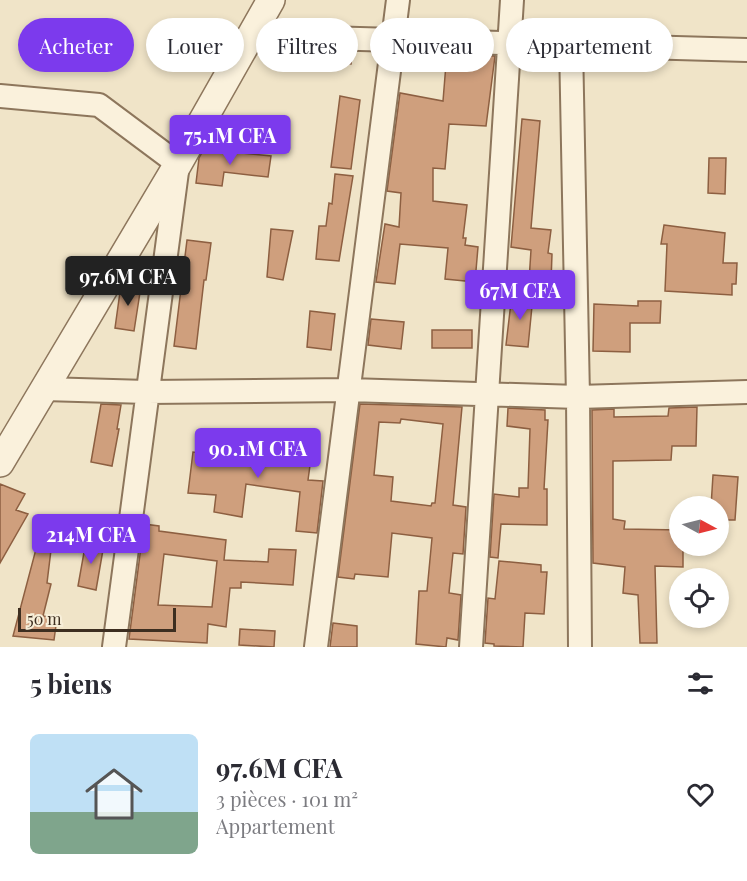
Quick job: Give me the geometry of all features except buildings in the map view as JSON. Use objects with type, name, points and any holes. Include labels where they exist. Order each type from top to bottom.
[{"type":"street","points":[[0,463],[178,164],[271,0]]},
{"type":"street","points":[[396,18],[398,0]]},
{"type":"street","points":[[510,18],[512,0]]},
{"type":"street","points":[[250,36],[370,40]]},
{"type":"street","points":[[673,47],[747,50]]},
{"type":"street","points":[[316,647],[389,72]]},
{"type":"street","points":[[471,647],[506,72]]},
{"type":"street","points":[[572,72],[580,647]]},
{"type":"street","points":[[0,96],[99,105],[178,164]]},
{"type":"street","points":[[114,647],[178,164]]},
{"type":"street","points":[[44,389],[147,392],[349,390],[578,397],[747,392]]}]
